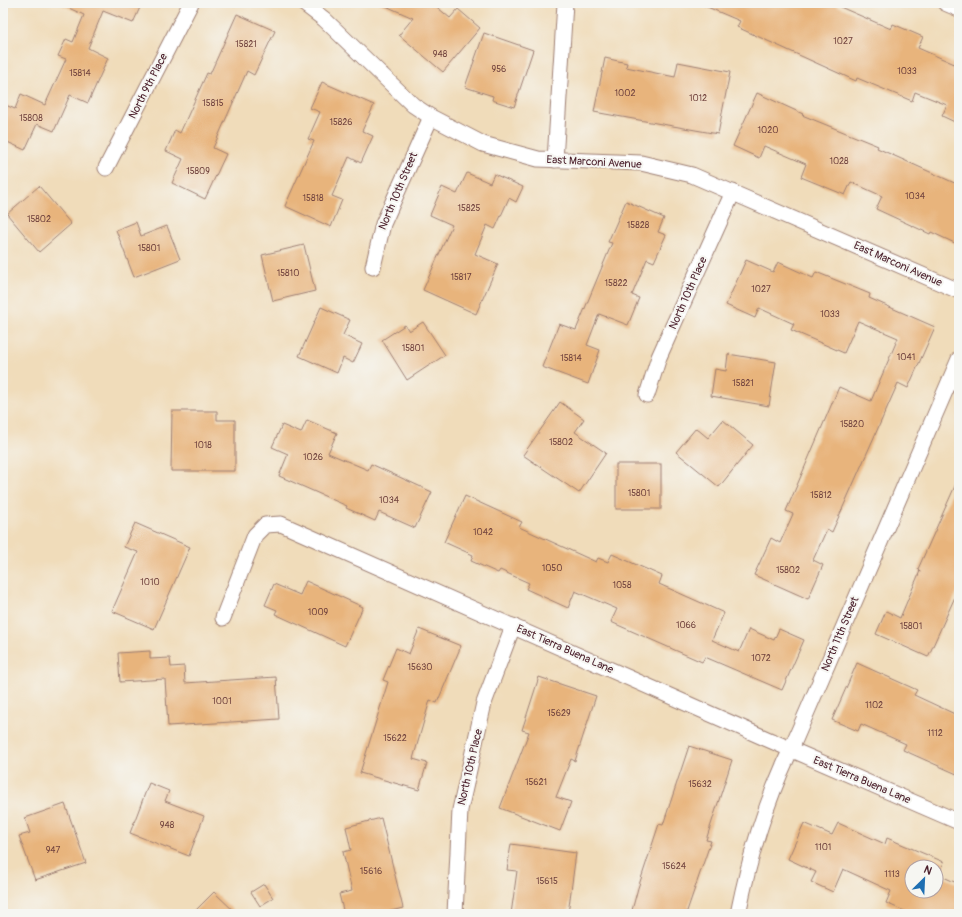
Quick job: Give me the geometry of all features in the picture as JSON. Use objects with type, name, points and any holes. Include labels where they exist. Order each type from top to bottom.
[{"type":"street","name":"North 9th Place","points":[[106,168],[191,3]]},
{"type":"street","name":"East Marconi Avenue","points":[[303,3],[324,19],[414,105],[431,117],[483,144],[538,159],[641,164],[692,176],[733,192],[959,291]]},
{"type":"street","points":[[555,160],[565,3]]},
{"type":"street","points":[[945,3],[959,9]]},
{"type":"street","name":"North 10th Street","points":[[373,267],[383,224],[431,117]]},
{"type":"street","name":"North 10th Place","points":[[647,395],[659,357],[733,192]]},
{"type":"street","name":"North 11th Street","points":[[738,914],[759,827],[777,777],[791,749],[959,359]]},
{"type":"street","name":"East Tierra Buena Lane","points":[[222,618],[255,535],[265,524],[281,524],[959,822]]},
{"type":"street","name":"North 10th Place","points":[[455,914],[460,810],[484,703],[513,626]]},
{"type":"building","points":[[58,3],[142,3],[133,23],[103,11],[88,48],[108,58],[88,103],[70,95],[54,131],[37,124],[25,150],[3,140],[3,104],[15,109],[21,94],[45,105],[66,59],[58,56],[66,39],[73,42],[84,15]]},
{"type":"building","points":[[379,3],[432,3],[450,18],[458,9],[480,28],[443,72],[399,35],[413,18]]},
{"type":"building","points":[[698,3],[831,3],[891,29],[893,24],[923,37],[918,48],[959,66],[959,124],[942,116],[947,105],[915,92],[912,101],[857,78],[856,81],[737,27],[740,21]]},
{"type":"building","points":[[237,14],[275,31],[254,75],[247,71],[213,148],[226,154],[205,199],[172,183],[183,159],[166,151],[175,130],[180,133],[207,73],[210,74]]},
{"type":"building","points":[[484,33],[533,50],[514,107],[492,100],[493,96],[465,87]]},
{"type":"building","points":[[605,58],[627,63],[626,67],[675,77],[678,62],[730,72],[718,134],[594,112]]},
{"type":"building","points":[[322,82],[374,105],[362,131],[373,136],[361,163],[349,157],[332,196],[342,200],[331,227],[285,206],[314,141],[308,139],[320,112],[310,108]]},
{"type":"building","points":[[757,93],[803,114],[802,115],[878,146],[877,148],[959,185],[959,245],[931,232],[930,234],[876,209],[882,196],[851,182],[845,195],[801,177],[806,164],[764,146],[759,158],[733,146]]},
{"type":"building","points":[[467,173],[490,183],[494,174],[523,187],[516,202],[509,198],[495,229],[487,225],[475,254],[498,264],[476,314],[423,290],[452,225],[430,215],[442,187],[457,194]]},
{"type":"building","points":[[39,186],[71,224],[39,252],[7,214]]},
{"type":"building","points":[[626,201],[664,218],[658,232],[666,235],[654,262],[647,259],[632,295],[639,298],[628,325],[599,314],[587,345],[600,350],[588,384],[542,367],[559,324],[576,330],[612,243],[608,242]]},
{"type":"building","points":[[136,222],[141,236],[167,226],[180,259],[134,277],[116,230]]},
{"type":"building","points":[[304,245],[315,291],[273,301],[262,255]]},
{"type":"building","points":[[746,260],[773,272],[778,262],[813,278],[816,272],[870,294],[869,298],[935,327],[908,388],[898,383],[832,532],[827,529],[813,560],[823,565],[808,599],[754,575],[771,538],[780,543],[793,514],[786,511],[839,387],[871,401],[898,338],[858,321],[844,353],[791,330],[794,324],[759,308],[755,318],[726,305]]},
{"type":"building","points":[[321,307],[350,320],[343,335],[362,344],[353,363],[343,358],[337,373],[299,356]]},
{"type":"building","points":[[423,322],[445,355],[407,380],[382,340],[405,325],[409,331]]},
{"type":"building","points":[[728,354],[776,362],[769,406],[711,396],[715,369],[726,371]]},
{"type":"building","points":[[560,402],[584,419],[575,432],[606,453],[579,493],[523,455]]},
{"type":"building","points":[[172,411],[217,411],[217,420],[235,420],[235,471],[171,471]]},
{"type":"building","points":[[307,420],[337,433],[328,453],[368,470],[371,464],[432,492],[415,528],[379,512],[375,521],[346,508],[347,506],[279,476],[288,454],[272,447],[282,425],[301,433]]},
{"type":"building","points":[[723,420],[753,445],[719,487],[676,452],[696,428],[708,438]]},
{"type":"building","points":[[616,464],[661,464],[661,509],[616,509]]},
{"type":"building","points":[[959,477],[959,588],[928,657],[876,634],[886,611],[900,618],[920,571],[918,569]]},
{"type":"building","points":[[465,496],[522,522],[519,527],[596,562],[598,558],[608,562],[612,554],[662,576],[659,584],[724,613],[712,640],[739,652],[749,629],[774,640],[779,629],[804,640],[782,690],[705,657],[702,662],[611,622],[617,609],[575,591],[568,608],[526,589],[529,583],[500,570],[498,573],[471,561],[473,555],[444,542]]},
{"type":"building","points":[[135,523],[190,547],[154,629],[112,611],[138,552],[124,547]]},
{"type":"building","points":[[306,581],[363,607],[345,646],[275,614],[277,610],[265,605],[274,584],[300,595]]},
{"type":"building","points":[[419,629],[461,646],[437,703],[430,700],[413,759],[427,763],[419,790],[360,773],[388,682],[383,680],[396,648],[409,654]]},
{"type":"building","points":[[150,651],[150,659],[170,658],[171,667],[184,666],[185,683],[276,677],[279,719],[168,726],[165,679],[120,682],[118,653]]},
{"type":"building","points":[[857,663],[917,690],[914,695],[959,716],[959,775],[903,750],[906,744],[861,724],[858,731],[832,720]]},
{"type":"building","points":[[539,677],[596,696],[575,761],[571,759],[556,797],[571,802],[560,831],[500,808],[529,732],[522,730]]},
{"type":"building","points":[[689,746],[732,760],[706,840],[711,841],[686,914],[631,914],[659,824],[663,825]]},
{"type":"building","points":[[149,783],[169,791],[165,801],[204,816],[189,856],[130,833]]},
{"type":"building","points":[[65,804],[86,863],[35,880],[19,836],[30,833],[25,818]]},
{"type":"building","points":[[381,818],[403,908],[379,914],[344,914],[339,894],[352,891],[343,852],[351,850],[346,827]]},
{"type":"building","points":[[804,823],[832,835],[838,823],[885,844],[887,838],[937,859],[904,859],[904,899],[944,899],[944,877],[959,884],[959,914],[911,914],[886,903],[891,891],[843,869],[833,892],[811,882],[816,872],[788,859]]},
{"type":"building","points":[[511,844],[576,853],[568,914],[511,914],[517,871],[507,870]]},
{"type":"building","points":[[264,884],[273,898],[260,906],[251,892]]},
{"type":"building","points":[[214,892],[237,914],[192,914]]}]
